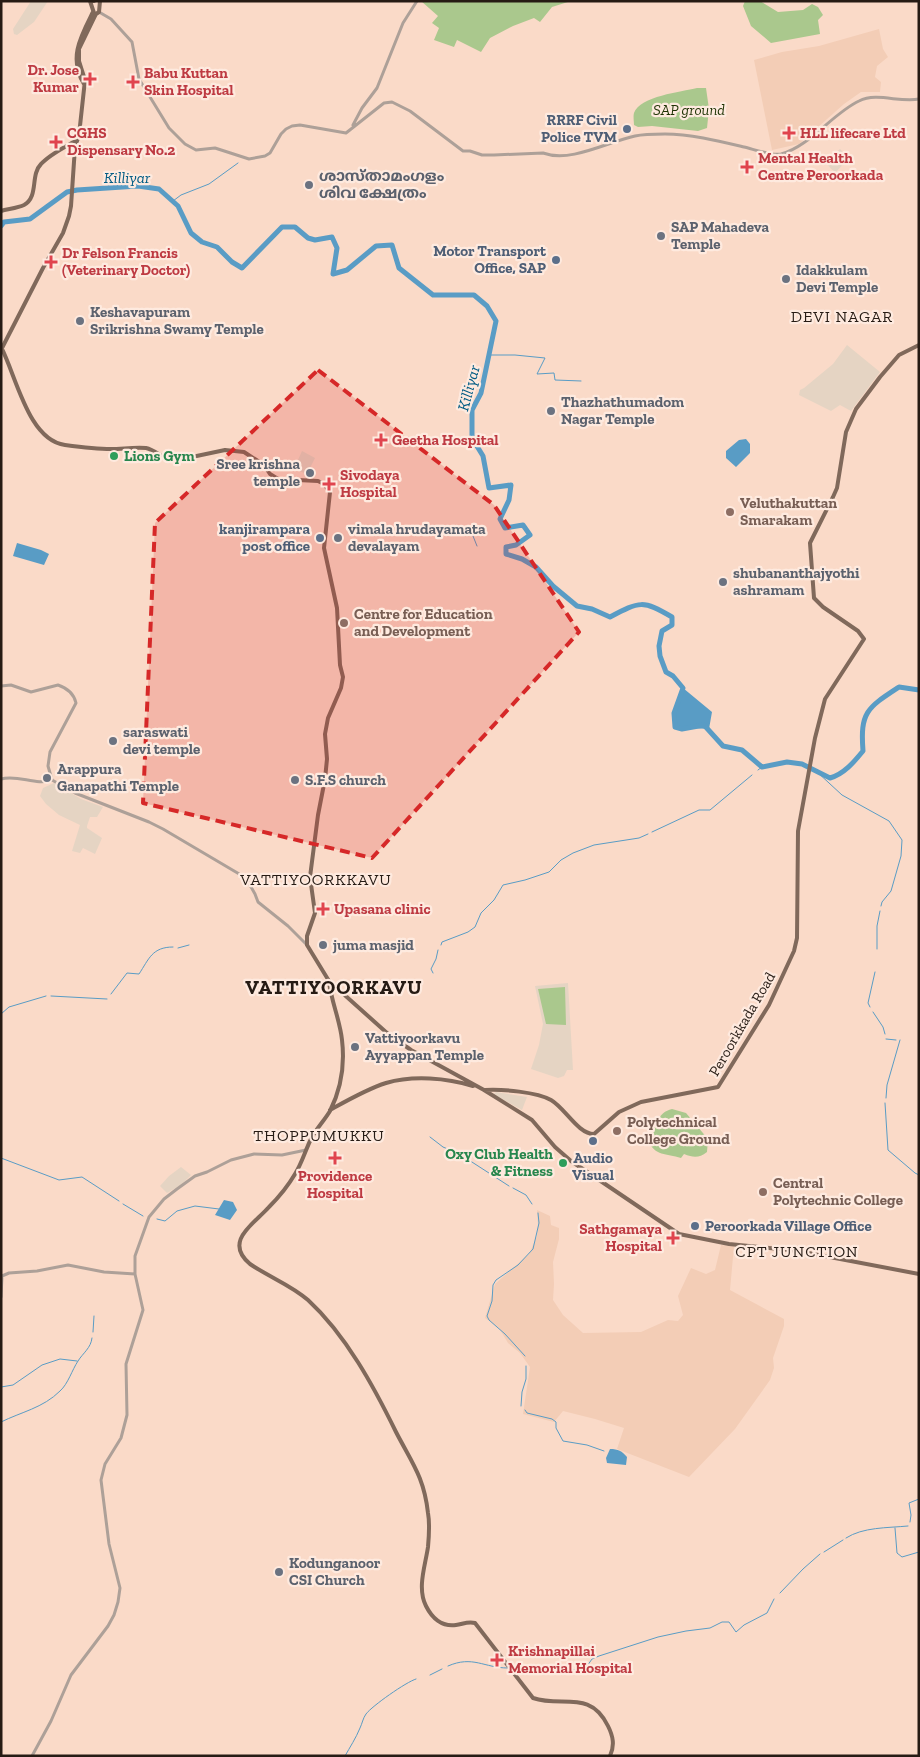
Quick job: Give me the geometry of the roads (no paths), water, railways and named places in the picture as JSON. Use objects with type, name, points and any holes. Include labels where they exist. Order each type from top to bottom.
[{"type":"main road","points":[[92,1],[96,12]]},
{"type":"main road","points":[[100,1],[96,12],[83,32],[75,55],[84,84],[73,168],[71,206],[63,233],[2,348],[32,420],[51,441],[64,445],[111,449],[147,448],[166,460],[173,461],[224,450],[244,452],[264,465],[270,474],[278,480],[318,481],[324,484],[330,492],[324,548],[337,608],[340,665],[343,677],[342,688],[331,709],[325,734],[327,759],[325,779],[310,877],[315,913],[307,945],[329,981],[387,1033],[410,1050],[484,1090],[532,1120],[555,1147],[571,1161],[679,1234],[722,1243],[798,1251],[919,1274]]},
{"type":"main road","points":[[1,211],[24,206],[30,200],[40,164],[76,140]]},
{"type":"main road","name":"Peroorkkada Road","points":[[484,1090],[508,1090],[547,1098],[559,1106],[580,1128],[591,1134],[598,1132],[619,1112],[641,1102],[718,1087],[769,1005],[794,951],[798,930],[798,830],[825,699],[864,639],[858,631],[820,605],[814,598],[810,544],[832,502],[846,432],[856,409],[899,355],[919,344]]},
{"type":"main road","points":[[329,981],[342,1042],[343,1071],[330,1110],[315,1132],[295,1175],[270,1207],[242,1235],[239,1243],[243,1256],[250,1264],[306,1298],[324,1318],[366,1374],[418,1471],[424,1489],[429,1522],[428,1545],[421,1593],[433,1617],[450,1624],[475,1623],[533,1698],[581,1702],[597,1709],[613,1739],[610,1756]]},
{"type":"main road","points":[[330,1110],[369,1090],[394,1081],[433,1079],[466,1084],[484,1090]]},
{"type":"street","points":[[351,128],[362,108],[377,88],[403,23],[417,1]]},
{"type":"street","points":[[96,12],[111,19],[132,42],[140,79],[169,128],[185,144],[196,150],[215,148],[249,159],[265,156],[270,153],[286,129],[292,126],[300,125],[346,133],[384,103],[392,102],[417,116],[461,150],[482,155],[543,153],[558,156],[573,154],[636,136],[667,134],[710,140],[778,154],[791,150],[844,110],[861,100],[870,97],[919,99]]},
{"type":"street","points":[[1,686],[11,685],[31,692],[58,685],[70,692],[75,699],[76,703],[50,752],[48,766],[52,780]]},
{"type":"street","points":[[1,779],[52,780],[75,793],[164,829],[246,878],[258,902],[288,926],[307,945]]},
{"type":"street","points":[[32,1756],[51,1721],[71,1675],[93,1648],[112,1620],[118,1602],[120,1588],[109,1544],[101,1480],[105,1464],[121,1440],[127,1415],[126,1364],[142,1310],[134,1274],[135,1256],[149,1217],[164,1199],[195,1176],[231,1160],[254,1154],[282,1155],[306,1150]]},
{"type":"street","points":[[1,1297],[2,1276],[9,1273],[37,1271],[68,1265],[104,1272],[134,1274]]},
{"type":"water","points":[[746,439],[750,444],[750,453],[736,467],[726,458],[726,451],[739,440]]},
{"type":"water","points":[[17,543],[49,554],[44,565],[13,556]]},
{"type":"water","points":[[683,688],[712,712],[709,729],[675,727],[674,713]]},
{"type":"water","points":[[224,1200],[233,1202],[237,1210],[230,1220],[215,1215]]},
{"type":"water","points":[[610,1449],[620,1451],[627,1457],[626,1465],[607,1463],[606,1458]]},
{"type":"waterway","points":[[173,201],[181,195],[209,184],[238,163]]},
{"type":"waterway","name":"Killiyar","points":[[1,226],[4,222],[30,219],[67,192],[138,186],[159,189],[178,206],[191,233],[202,242],[217,247],[232,262],[242,268],[282,227],[295,227],[308,238],[315,240],[332,237],[337,248],[333,274],[347,270],[376,246],[392,245],[399,268],[433,295],[474,295],[487,306],[496,321],[481,393],[472,410],[472,438],[483,456],[489,488],[511,485],[509,500],[500,519],[505,528],[523,525],[530,535],[516,545],[506,547],[506,554],[522,559],[536,567],[553,586],[577,606],[592,609],[610,617],[635,605],[648,605],[672,617],[672,625],[662,631],[659,646],[660,656],[666,672],[673,676],[683,688],[674,713],[675,727],[682,729],[704,725],[723,746],[742,750],[762,767],[787,762],[802,764],[830,778],[844,771],[863,751],[862,738],[865,719],[868,712],[879,700],[899,687],[919,690]]},
{"type":"waterway","points":[[490,355],[545,358],[537,374],[554,373],[555,380],[581,381]]},
{"type":"waterway","points":[[456,532],[469,526],[477,546]]},
{"type":"waterway","name":"Killiyar","points":[[758,770],[762,767]]},
{"type":"waterway","points":[[816,771],[842,795],[889,821],[902,840],[901,856],[891,891],[881,906]]},
{"type":"waterway","points":[[652,832],[699,810],[710,810],[752,775]]},
{"type":"waterway","points":[[441,945],[442,942],[468,932],[475,927],[481,913],[494,900],[503,885],[549,872],[561,860],[594,845],[639,838],[648,834]]},
{"type":"waterway","points":[[877,949],[877,926],[880,911]]},
{"type":"waterway","points":[[178,948],[189,945]]},
{"type":"waterway","points":[[111,994],[127,973],[139,974],[152,955],[160,949],[173,947]]},
{"type":"waterway","points":[[433,973],[431,969],[438,950]]},
{"type":"waterway","points":[[870,1007],[868,1003],[875,972]]},
{"type":"waterway","points":[[1,1014],[9,1007],[46,996]]},
{"type":"waterway","points":[[51,996],[107,999]]},
{"type":"waterway","points":[[873,1012],[883,1027],[885,1034]]},
{"type":"waterway","points":[[886,1039],[896,1040]]},
{"type":"waterway","points":[[886,1098],[887,1085],[900,1040]]},
{"type":"waterway","points":[[885,1103],[888,1150],[919,1175]]},
{"type":"waterway","points":[[430,1137],[450,1150]]},
{"type":"waterway","points":[[458,1153],[509,1186]]},
{"type":"waterway","points":[[1,1158],[59,1180],[82,1177],[119,1201]]},
{"type":"waterway","points":[[513,1188],[526,1195],[532,1204]]},
{"type":"waterway","points":[[123,1204],[143,1216]]},
{"type":"waterway","points":[[157,1219],[165,1221],[177,1211],[195,1206],[219,1209]]},
{"type":"waterway","points":[[525,1356],[487,1316],[492,1301],[493,1285],[496,1280],[518,1265],[533,1249],[539,1223],[538,1213]]},
{"type":"waterway","points":[[93,1332],[94,1316]]},
{"type":"waterway","points":[[1,1422],[39,1406],[60,1391],[88,1348],[92,1338]]},
{"type":"waterway","points":[[1,1387],[13,1385],[42,1365],[60,1359],[77,1361]]},
{"type":"waterway","points":[[521,1406],[522,1392],[526,1379],[526,1366]]},
{"type":"waterway","points":[[525,1410],[527,1413],[552,1419],[556,1422],[556,1428],[563,1441],[587,1445],[604,1451]]},
{"type":"waterway","points":[[910,1522],[909,1503],[919,1499]]},
{"type":"waterway","points":[[846,1538],[868,1530],[908,1526]]},
{"type":"waterway","points":[[895,1528],[897,1553],[902,1557],[919,1552]]},
{"type":"waterway","points":[[824,1552],[843,1540]]},
{"type":"waterway","points":[[780,1593],[820,1554]]},
{"type":"waterway","points":[[519,1673],[555,1669],[585,1669],[592,1659],[599,1656],[658,1637],[710,1628],[722,1622],[729,1622],[736,1632],[744,1625],[767,1613],[774,1599]]},
{"type":"waterway","points":[[448,1666],[472,1662],[508,1668],[511,1673]]},
{"type":"waterway","points":[[430,1675],[442,1669]]},
{"type":"waterway","points":[[345,1756],[366,1714],[390,1695],[416,1679]]},
{"type":"place","name":"Dr. Jose Kumar","points":[[90,79]]},
{"type":"place","name":"Babu Kuttan Skin Hospital","points":[[133,82]]},
{"type":"place","name":"RRRF Civil Police TVM","points":[[627,129]]},
{"type":"place","name":"HLL lifecare Ltd","points":[[789,133]]},
{"type":"place","name":"CGHS Dispensary No.2","points":[[56,142]]},
{"type":"place","name":"Mental Health Centre Peroorkada","points":[[747,167]]},
{"type":"place","name":"ശാസ്താമംഗളം ശിവ ക്ഷേത്രം","points":[[309,185]]},
{"type":"place","name":"SAP Mahadeva Temple","points":[[661,236]]},
{"type":"place","name":"Motor Transport Office, SAP","points":[[556,260]]},
{"type":"place","name":"Dr Felson Francis (Veterinary Doctor)","points":[[51,262]]},
{"type":"place","name":"Idakkulam Devi Temple","points":[[786,279]]},
{"type":"place","name":"Keshavapuram Srikrishna Swamy Temple","points":[[80,321]]},
{"type":"place","name":"Thazhathumadom Nagar Temple","points":[[551,411]]},
{"type":"place","name":"Geetha Hospital","points":[[381,440]]},
{"type":"place","name":"Lions Gym","points":[[114,456]]},
{"type":"place","name":"Sree krishna temple","points":[[310,473]]},
{"type":"place","name":"Sivodaya Hospital","points":[[329,484]]},
{"type":"place","name":"Veluthakuttan Smarakam","points":[[730,512]]},
{"type":"place","name":"kanjirampara post office","points":[[320,538]]},
{"type":"place","name":"vimala hrudayamata devalayam","points":[[338,538]]},
{"type":"place","name":"shubananthajyothi ashramam","points":[[723,582]]},
{"type":"place","name":"Centre for Education and Development","points":[[344,623]]},
{"type":"place","name":"saraswati devi temple","points":[[113,741]]},
{"type":"place","name":"Arappura Ganapathi Temple","points":[[47,778]]},
{"type":"place","name":"S.F.S church","points":[[295,780]]},
{"type":"place","name":"Upasana clinic","points":[[323,909]]},
{"type":"place","name":"juma masjid","points":[[323,945]]},
{"type":"place","name":"Vattiyoorkavu Ayyappan Temple","points":[[355,1047]]},
{"type":"place","name":"Polytechnical College Ground","points":[[617,1131]]},
{"type":"place","name":"Audio Visual","points":[[593,1141]]},
{"type":"place","name":"Providence Hospital","points":[[335,1158]]},
{"type":"place","name":"Oxy Club Health & Fitness","points":[[563,1163]]},
{"type":"place","name":"Central Polytechnic College","points":[[763,1192]]},
{"type":"place","name":"Peroorkada Village Office","points":[[695,1226]]},
{"type":"place","name":"Sathgamaya Hospital","points":[[673,1238]]},
{"type":"place","name":"Kodunganoor CSI Church","points":[[279,1572]]},
{"type":"place","name":"Krishnapillai Memorial Hospital","points":[[497,1660]]},
{"type":"district","name":"DEVI NAGAR","points":[[842,316]]},
{"type":"district","name":"VATTIYOORKKAVU","points":[[316,879]]},
{"type":"district","name":"VATTIYOORKAVU","points":[[334,987]]},
{"type":"district","name":"THOPPUMUKKU","points":[[319,1135]]},
{"type":"district","name":"CPT JUNCTION","points":[[797,1251]]},
{"type":"park label","name":"SAP ground","points":[[689,110]]}]
